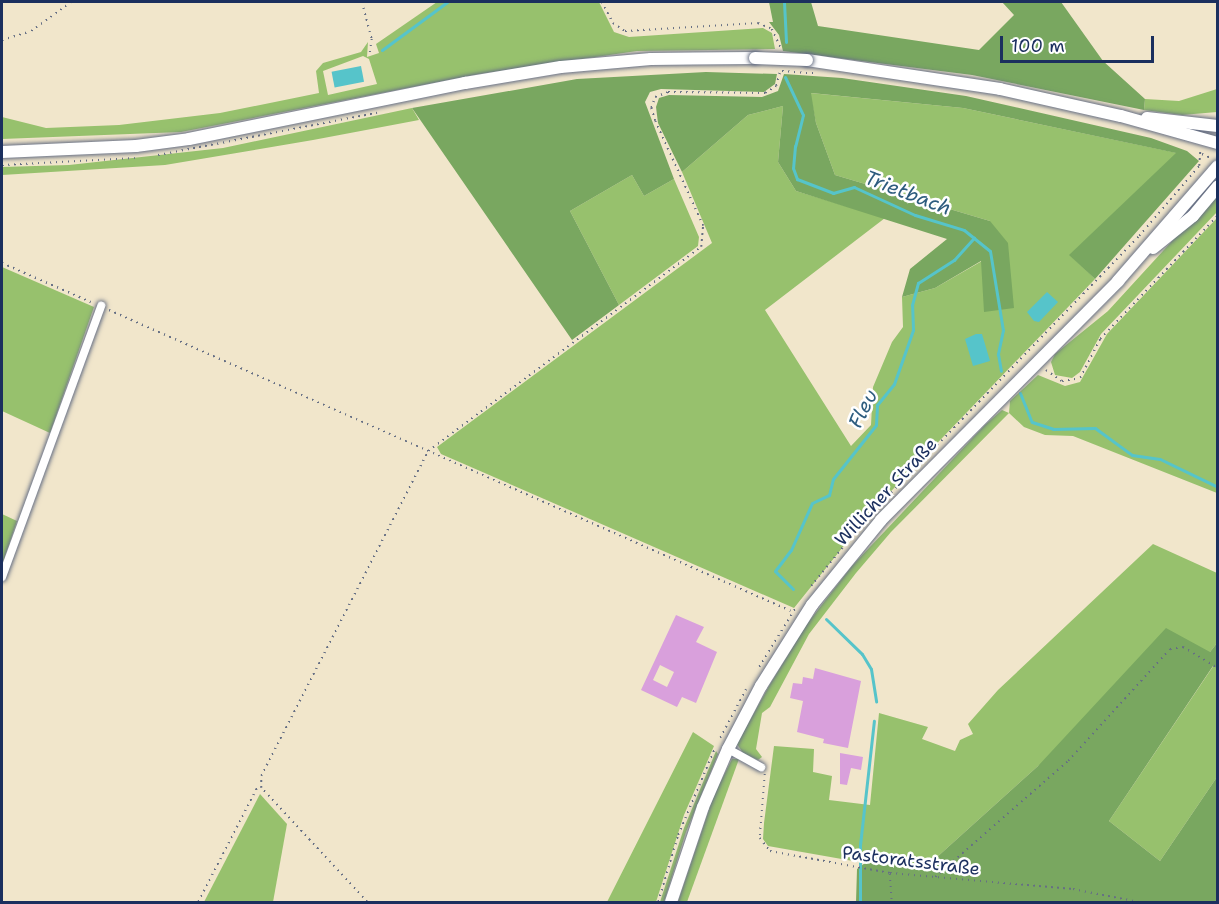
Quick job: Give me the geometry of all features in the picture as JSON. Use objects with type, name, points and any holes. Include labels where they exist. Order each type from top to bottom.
[{"type":"main road","points":[[2,152],[136,146],[189,139],[465,82],[561,67],[651,59],[755,58],[807,66],[917,74],[1121,116],[1214,142]]},
{"type":"main road","points":[[1121,116],[1218,126]]},
{"type":"main road","points":[[1195,123],[1218,116]]},
{"type":"main road","name":"Willicher Straße","points":[[670,903],[703,807],[728,749],[774,664],[839,569],[1033,358],[1144,253],[1218,166]]},
{"type":"main road","points":[[1144,253],[1167,240],[1218,186]]},
{"type":"street","points":[[2,577],[101,306]]},
{"type":"street","points":[[728,749],[760,767]]},
{"type":"path","points":[[2,40],[31,31],[71,2]]},
{"type":"path","points":[[362,2],[372,39],[370,54]]},
{"type":"path","points":[[602,2],[613,23],[625,31],[758,23],[772,30],[781,50]]},
{"type":"path","points":[[778,71],[807,66],[821,74]]},
{"type":"path","points":[[198,903],[428,451],[701,247],[703,226],[655,121],[651,108],[655,97],[673,92],[767,92],[777,84],[780,67]]},
{"type":"path","points":[[153,156],[227,145],[380,113]]},
{"type":"path","points":[[1198,152],[1214,142]]},
{"type":"path","points":[[1194,150],[1218,160]]},
{"type":"path","points":[[1198,152],[1202,162],[1185,184],[1033,358],[1062,381],[1080,378],[1100,339],[1218,215]]},
{"type":"path","points":[[2,165],[145,157]]},
{"type":"path","points":[[2,263],[793,612]]},
{"type":"path","points":[[934,878],[1068,761],[1170,649],[1183,647],[1218,668]]},
{"type":"path","name":"Pastoratsstraße","points":[[760,767],[765,778],[760,835],[763,847],[774,853],[890,873],[1073,889],[1139,903]]},
{"type":"path","points":[[259,784],[367,903]]},
{"type":"path","points":[[890,873],[892,903]]},
{"type":"green space","points":[[437,2],[599,2],[614,32],[629,37],[763,28],[772,33],[775,49],[637,51],[479,74],[181,132],[2,139],[2,117],[46,128],[119,125],[220,113],[319,93],[316,71],[323,63],[361,52],[368,42],[367,57],[379,53],[376,44]],"holes":[[[363,56],[369,59],[377,84],[328,95],[323,71]]]},
{"type":"green space","points":[[769,2],[811,2],[818,26],[979,50],[1014,15],[1002,2],[1061,2],[1103,61],[1145,99],[1144,110],[972,75],[783,51],[779,35],[769,22],[773,22]]},
{"type":"green space","points":[[706,72],[777,74],[775,84],[764,92],[661,89],[650,92],[645,102],[674,179],[644,196],[632,175],[570,211],[619,305],[572,340],[412,108],[577,79]]},
{"type":"green space","points":[[784,74],[842,78],[966,96],[1151,138],[1187,151],[1199,161],[1095,279],[1069,255],[1176,153],[963,108],[811,93],[816,123],[835,175],[990,221],[1008,243],[1014,308],[984,312],[981,261],[935,288],[902,297],[910,269],[947,239],[796,191],[778,162],[783,106],[748,115],[682,172],[658,123],[656,107],[659,98],[669,95],[762,97],[778,91]]},
{"type":"green space","points":[[1217,89],[1217,112],[1182,115],[1144,110],[1145,99],[1179,101]]},
{"type":"green space","points":[[810,93],[963,108],[1177,153],[1070,255],[1095,279],[871,512],[794,608],[441,454],[437,447],[712,243],[682,172],[748,115],[783,106],[778,162],[796,191],[885,218],[765,310],[851,446],[871,425],[873,387],[892,342],[903,327],[902,297],[935,288],[982,261],[990,221],[835,175],[816,123]]},
{"type":"green space","points":[[412,108],[419,120],[165,165],[2,175],[2,167],[69,165],[223,148]]},
{"type":"green space","points":[[632,175],[644,196],[674,179],[699,237],[698,246],[619,305],[570,211]]},
{"type":"green space","points":[[1217,192],[1217,212],[1101,334],[1080,372],[1072,378],[1055,375],[1051,362],[1055,354],[1108,311]]},
{"type":"green space","points":[[1217,218],[1217,493],[1073,436],[1045,435],[1024,427],[1009,413],[1010,401],[1038,375],[1065,386],[1080,382],[1107,334]]},
{"type":"green space","points":[[2,267],[94,307],[50,433],[2,411]]},
{"type":"green space","points":[[1002,410],[1009,413],[891,532],[856,573],[809,634],[770,707],[762,713],[756,749],[762,757],[758,760],[743,753],[737,744],[769,686],[807,624],[852,566],[985,425]]},
{"type":"green space","points":[[2,514],[17,521],[2,565]]},
{"type":"green space","points":[[1153,544],[1217,573],[1217,643],[1210,652],[1038,766],[926,867],[853,861],[768,846],[763,839],[774,746],[814,749],[813,772],[832,776],[829,800],[870,805],[879,713],[928,727],[922,739],[955,751],[960,740],[973,734],[968,724],[998,690]]},
{"type":"green space","points":[[1166,628],[1210,652],[1217,643],[1217,668],[1213,666],[1109,821],[1160,861],[1217,777],[1217,902],[856,902],[857,869],[865,863],[886,861],[926,867],[1038,766]]},
{"type":"green space","points":[[1214,665],[1217,668],[1217,777],[1160,861],[1109,821]]},
{"type":"green space","points":[[693,732],[714,746],[684,815],[656,902],[607,902]]},
{"type":"green space","points":[[716,751],[718,754],[686,832],[664,902],[660,902],[684,828]]},
{"type":"green space","points":[[732,759],[739,759],[687,902],[678,902],[714,795]]},
{"type":"green space","points":[[260,794],[287,824],[273,902],[204,902]]},
{"type":"water","points":[[361,66],[364,82],[335,87],[332,72]]},
{"type":"water","points":[[1047,292],[1058,302],[1039,322],[1034,321],[1027,312]]},
{"type":"water","points":[[982,334],[990,361],[973,366],[965,339]]},
{"type":"building","points":[[676,615],[704,627],[696,642],[717,652],[696,703],[682,697],[677,707],[641,690]],"holes":[[[660,665],[674,672],[667,687],[653,680]]]},
{"type":"building","points":[[815,668],[861,681],[848,748],[823,743],[824,739],[797,732],[803,701],[790,698],[793,683],[802,684],[803,677],[813,679]]},
{"type":"building","points":[[840,753],[863,757],[861,770],[851,768],[847,785],[840,784]]},
{"type":"waterway","points":[[382,50],[447,2]]},
{"type":"waterway","name":"Trietbach","points":[[784,2],[786,42]]},
{"type":"waterway","name":"Trietbach","points":[[785,77],[803,115],[795,146],[793,168],[797,179],[833,193],[854,187],[915,215],[964,230],[990,251],[1003,330],[998,354],[1001,371]]},
{"type":"waterway","name":"Fleu","points":[[793,589],[775,571],[791,550],[812,503],[829,495],[833,479],[876,425],[877,405],[894,384],[913,330],[912,305],[918,283],[954,260],[974,238]]},
{"type":"waterway","name":"Trietbach","points":[[1020,393],[1032,422],[1053,429],[1095,428],[1132,455],[1160,459],[1218,487]]},
{"type":"waterway","name":"Fleu","points":[[826,619],[862,654],[871,669],[876,702]]},
{"type":"waterway","name":"Fleu","points":[[860,902],[860,845],[874,721]]}]
